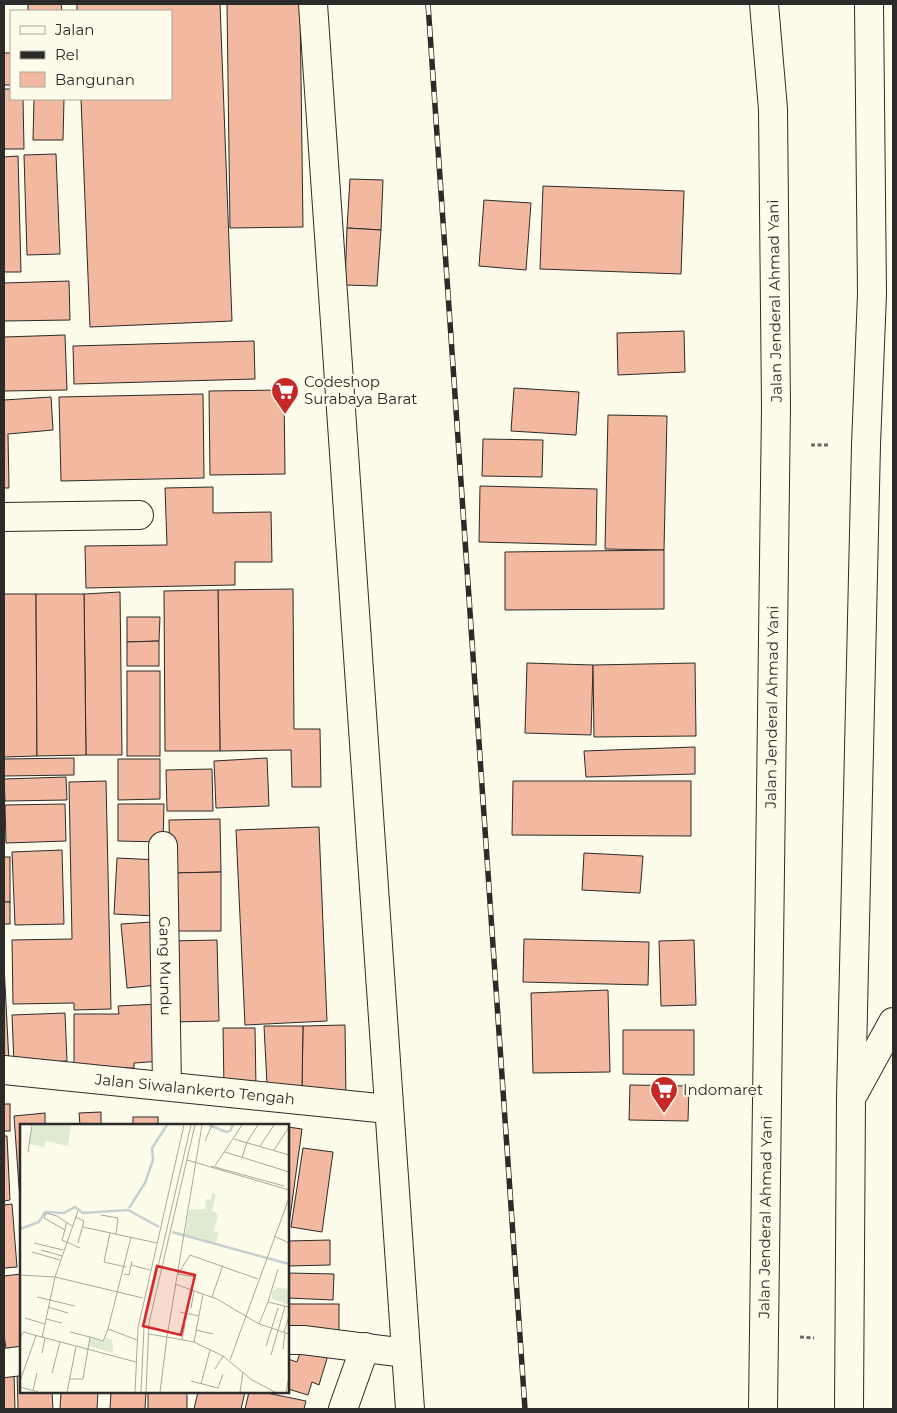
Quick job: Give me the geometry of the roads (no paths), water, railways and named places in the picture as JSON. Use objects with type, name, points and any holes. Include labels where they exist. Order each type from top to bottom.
[{"type":"main road","points":[[313,4],[410,1409]]},
{"type":"main road","name":"Jalan Jenderal Ahmad Yani","points":[[763,1409],[776,444],[773,109],[764,4]]},
{"type":"main road","points":[[849,1409],[852,1098],[866,445],[872,294],[869,4]]},
{"type":"main road","points":[[4,517],[139,515]]},
{"type":"main road","name":"Gang Mundu","points":[[163,846],[167,1085]]},
{"type":"main road","points":[[852,1098],[893,1022]]},
{"type":"main road","name":"Jalan Siwalankerto Tengah","points":[[4,1070],[167,1085],[388,1109]]},
{"type":"main road","points":[[289,1340],[303,1340],[406,1353]]},
{"type":"main road","points":[[343,1409],[365,1348]]},
{"type":"main road","points":[[4,1363],[20,1361]]},
{"type":"railway","points":[[428,4],[525,1409]]},
{"type":"place","name":"Codeshop Surabaya Barat","points":[[285,415]]},
{"type":"place","name":"Indomaret","points":[[664,1114]]}]
